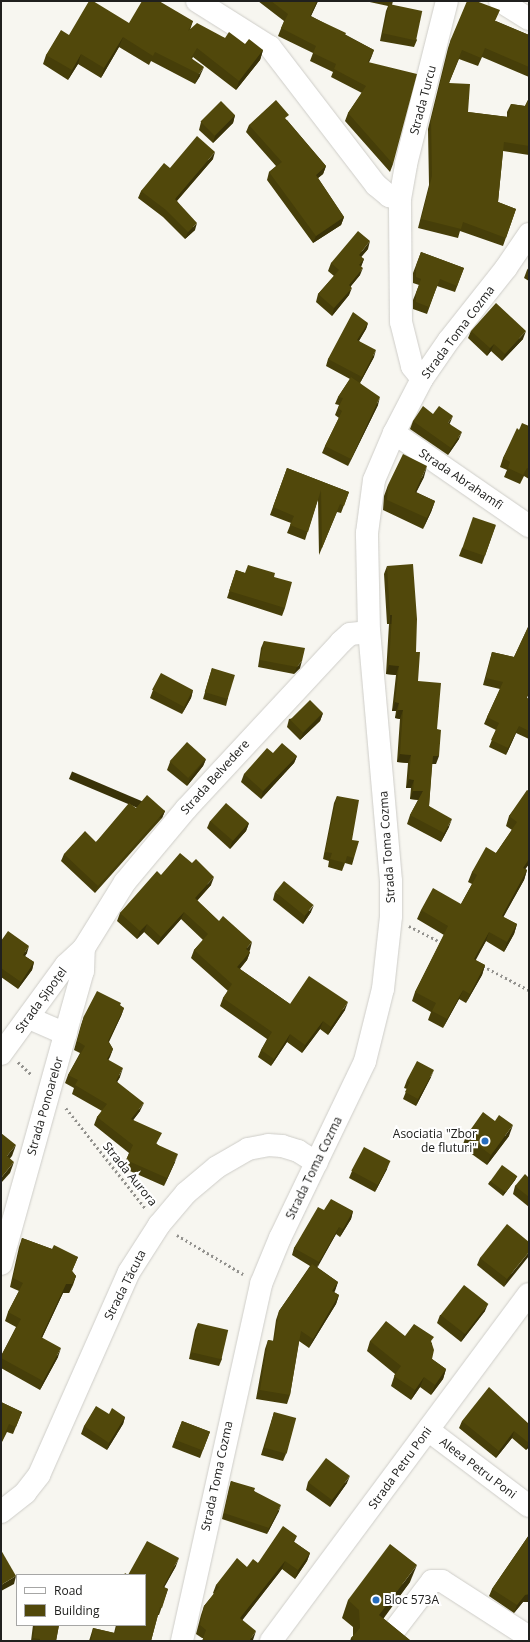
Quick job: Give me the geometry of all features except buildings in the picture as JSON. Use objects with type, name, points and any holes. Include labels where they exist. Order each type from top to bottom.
[{"type":"street","name":"Strada Turcu","points":[[422,380],[412,366],[401,322],[400,199],[406,164],[447,1]]},
{"type":"street","points":[[500,1],[529,19]]},
{"type":"street","points":[[211,4],[270,47],[376,185],[388,196],[400,199]]},
{"type":"street","name":"Strada Toma Cozma","points":[[182,1641],[261,1284],[280,1238],[365,1060],[383,988],[391,916],[391,881],[369,632],[366,559],[374,480],[394,433],[422,380],[449,340],[506,268],[529,234]]},
{"type":"street","name":"Strada Abrahamfi","points":[[394,433],[529,526]]},
{"type":"street","name":"Strada Belvedere","points":[[84,948],[125,882],[192,803],[340,642],[350,634],[369,632]]},
{"type":"street","name":"Strada Șipoțel","points":[[2,1052],[29,1018],[66,965],[84,948]]},
{"type":"street","name":"Strada Ponoarelor","points":[[1,1264],[83,971],[84,948]]},
{"type":"street","points":[[29,1018],[66,1034]]},
{"type":"street","name":"Strada Tăcuta","points":[[1,1512],[25,1493],[39,1474],[129,1272],[159,1225],[186,1193],[217,1167],[248,1149],[268,1145],[282,1146],[298,1151],[317,1163]]},
{"type":"street","name":"Strada Petru Poni","points":[[282,1637],[428,1430],[529,1294]]},
{"type":"street","name":"Aleea Petru Poni","points":[[428,1430],[529,1506]]},
{"type":"street","points":[[396,1628],[432,1581],[442,1581],[529,1637]]},
{"type":"path","points":[[391,916],[446,946]]},
{"type":"path","points":[[481,964],[529,990]]},
{"type":"path","name":"Strada Aurora","points":[[2,1052],[50,1090],[159,1225],[261,1284]]},
{"type":"place","name":"Asociatia \"Zbor de fluturi\"","points":[[485,1141]]},
{"type":"place","name":"Bloc 573A","points":[[376,1600]]}]
